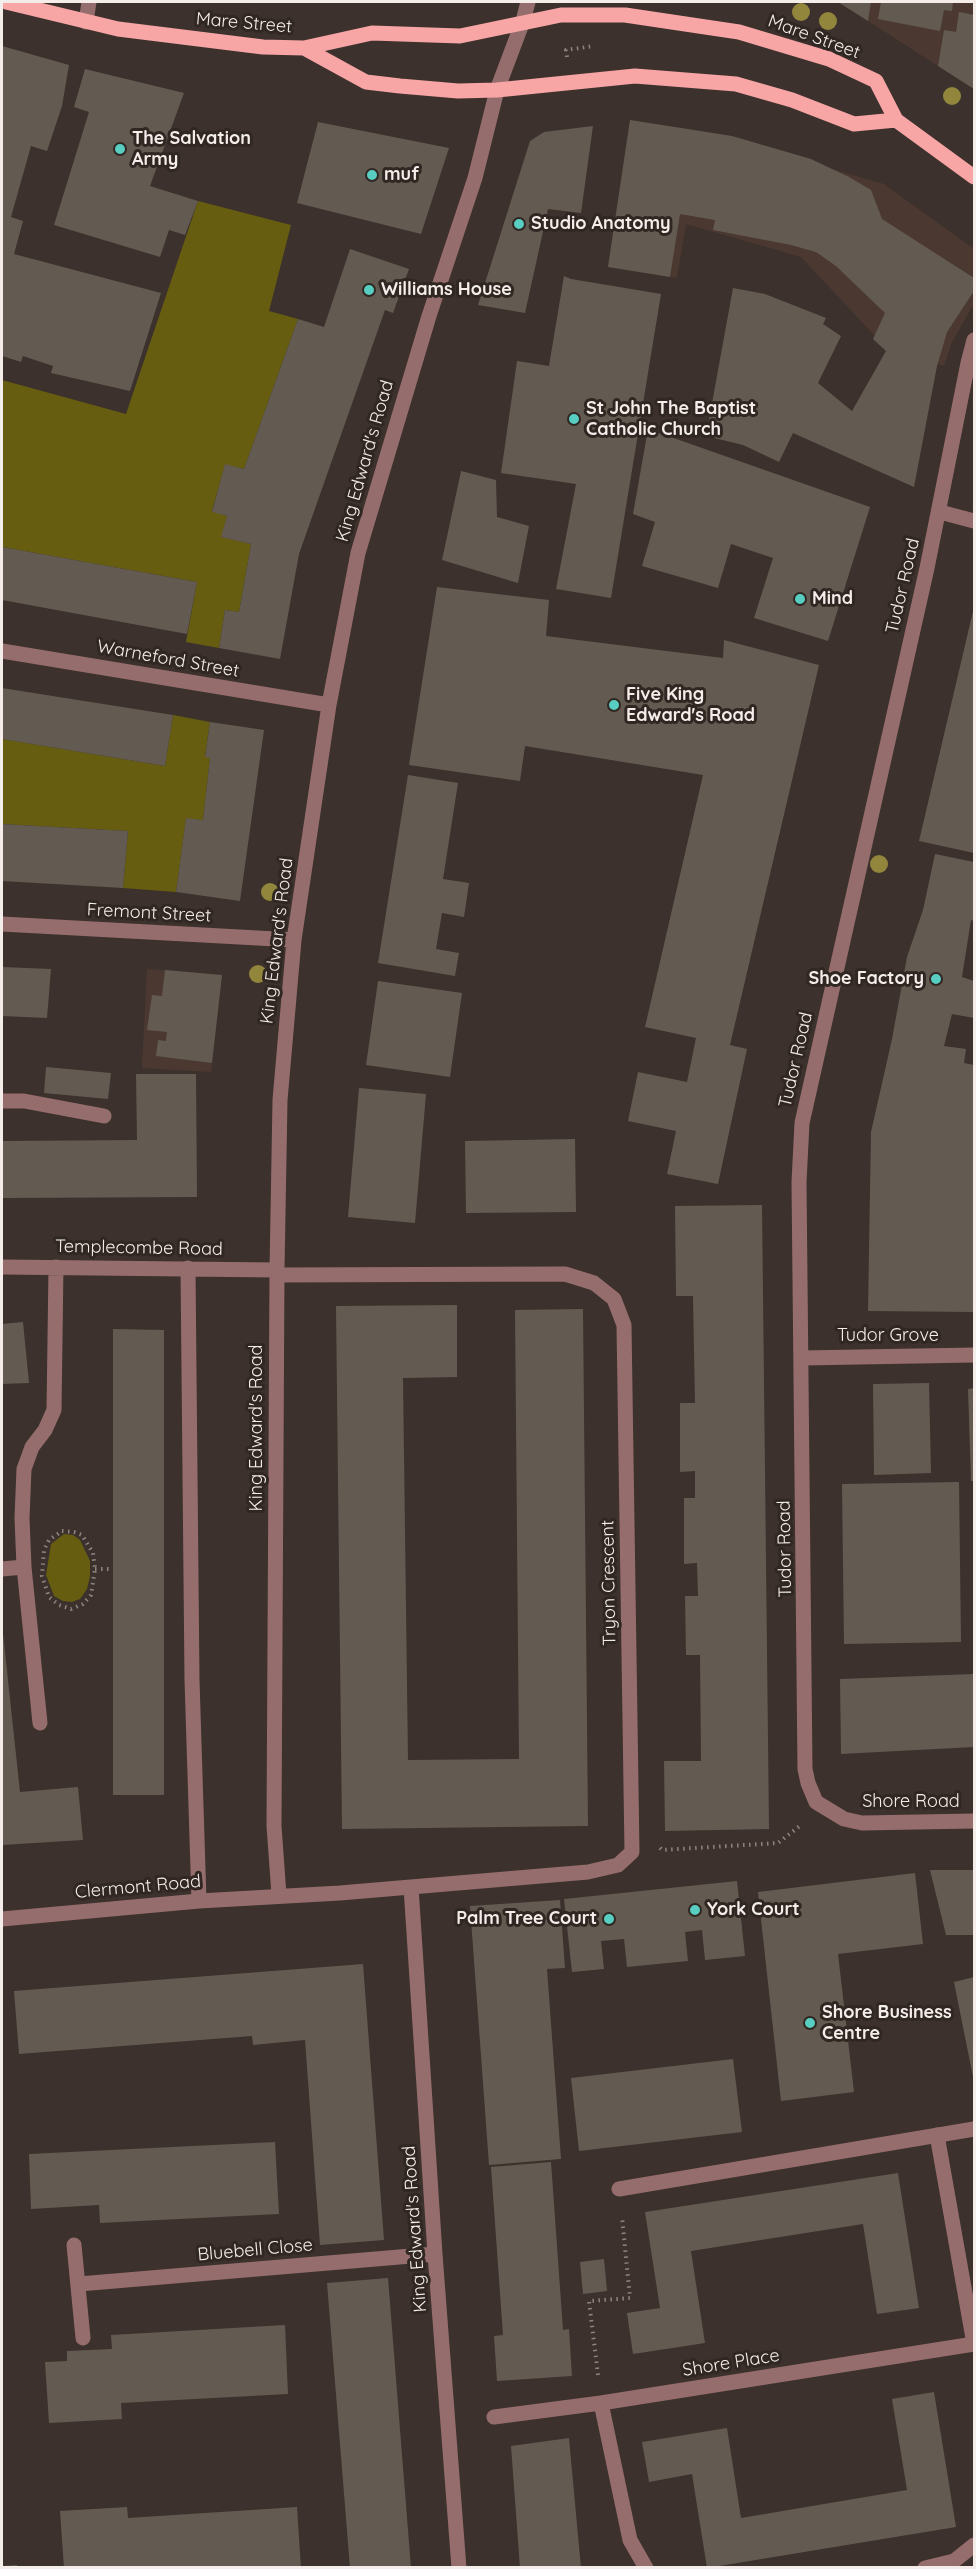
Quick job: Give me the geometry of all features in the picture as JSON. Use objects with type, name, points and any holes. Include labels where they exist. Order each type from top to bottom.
[{"type":"main road","name":"Mare Street","points":[[6,2],[118,29],[262,48],[304,48],[372,33],[460,36],[523,21],[561,15],[626,15],[739,32],[779,42],[829,59],[876,81],[896,120],[975,177]]},
{"type":"main road","name":"Mare Street","points":[[304,48],[366,82],[458,91],[497,90],[611,77],[635,76],[698,80],[736,84],[792,100],[854,124],[896,120]]},
{"type":"street","points":[[86,22],[89,2]]},
{"type":"street","name":"King Edward's Road","points":[[279,1895],[274,1826],[277,1272],[280,1100],[294,940],[329,705],[358,553],[419,348],[475,178],[497,90],[528,2]]},
{"type":"street","name":"Tudor Road","points":[[816,1802],[812,1798],[806,1770],[799,1182],[802,1123],[939,512],[968,363],[975,340]]},
{"type":"street","points":[[939,512],[975,521]]},
{"type":"street","name":"Warneford Street","points":[[2,651],[329,705]]},
{"type":"street","name":"Fremont Street","points":[[2,924],[294,940]]},
{"type":"street","points":[[2,1101],[24,1101],[105,1116]]},
{"type":"street","points":[[40,1722],[24,1567],[22,1518],[24,1469],[32,1447],[45,1430],[54,1410],[56,1266]]},
{"type":"street","name":"Templecombe Road","points":[[2,1267],[188,1268],[277,1272]]},
{"type":"street","points":[[188,1268],[191,1647],[199,1901]]},
{"type":"street","name":"Tryon Crescent","points":[[277,1272],[566,1274],[594,1283],[614,1299],[624,1325],[632,1852],[626,1860],[610,1868],[340,1893],[279,1895]]},
{"type":"street","name":"Tudor Grove","points":[[802,1358],[975,1355]]},
{"type":"street","points":[[2,1569],[24,1567]]},
{"type":"street","name":"Shore Road","points":[[816,1802],[844,1819],[862,1823],[975,1821]]},
{"type":"street","name":"King Edward's Road","points":[[411,1887],[435,2254],[459,2568]]},
{"type":"street","name":"Clermont Road","points":[[2,1919],[279,1895]]},
{"type":"street","points":[[619,2189],[975,2129]]},
{"type":"street","points":[[938,2135],[974,2344]]},
{"type":"street","points":[[74,2245],[83,2338]]},
{"type":"street","name":"Bluebell Close","points":[[79,2284],[435,2254]]},
{"type":"street","name":"Shore Place","points":[[494,2417],[601,2403],[974,2344]]},
{"type":"street","points":[[601,2403],[630,2540],[646,2568]]},
{"type":"street","points":[[925,2568],[954,2561],[975,2545]]},
{"type":"path","points":[[568,63],[566,50],[600,45]]},
{"type":"path","points":[[69,1533],[82,1535],[88,1542],[96,1569],[91,1596],[83,1604],[71,1609],[59,1605],[49,1597],[42,1576],[44,1550],[55,1535],[69,1533]]},
{"type":"path","points":[[96,1569],[113,1569]]},
{"type":"path","points":[[656,1844],[662,1850],[778,1843],[799,1828],[816,1802]]},
{"type":"path","points":[[601,2403],[590,2301],[630,2298],[619,2189]]},
{"type":"shaded area","points":[[838,2],[974,2],[974,89],[868,21]]},
{"type":"shaded area","points":[[630,120],[695,130],[884,184],[974,249],[974,304],[952,342],[944,366],[888,350],[801,257],[686,224],[677,278],[608,267]]},
{"type":"shaded area","points":[[198,201],[291,225],[269,311],[298,319],[244,469],[225,465],[212,511],[227,516],[222,537],[251,544],[239,612],[225,610],[219,648],[186,642],[197,582],[2,547],[2,380],[126,414]]},
{"type":"shaded area","points":[[173,715],[210,722],[205,756],[210,758],[203,820],[186,819],[176,892],[123,888],[128,831],[2,824],[2,739],[165,766]]},
{"type":"shaded area","points":[[147,969],[222,975],[211,1072],[142,1068]]},
{"type":"shaded area","points":[[64,1534],[73,1535],[80,1540],[90,1561],[87,1589],[80,1599],[72,1602],[63,1601],[54,1596],[46,1575],[51,1544]]},
{"type":"building","points":[[838,2],[871,2],[868,21]]},
{"type":"building","points":[[881,2],[953,2],[952,11],[944,10],[940,31],[878,19]]},
{"type":"building","points":[[959,12],[974,15],[974,89],[938,66],[944,30],[956,32]]},
{"type":"building","points":[[2,46],[69,65],[62,106],[47,151],[31,146],[11,217],[23,221],[14,254],[161,293],[130,391],[51,373],[53,366],[23,356],[21,362],[2,356]]},
{"type":"building","name":"The Salvation Army","points":[[85,69],[184,93],[150,186],[198,201],[185,235],[169,230],[160,257],[54,225],[89,112],[74,107]]},
{"type":"building","points":[[630,120],[732,136],[811,159],[871,190],[882,219],[974,278],[974,291],[947,332],[937,366],[914,487],[793,433],[779,462],[743,445],[706,436],[733,288],[765,294],[826,318],[823,324],[841,336],[818,383],[852,411],[886,351],[873,339],[885,313],[836,266],[816,252],[713,230],[715,220],[680,214],[670,277],[608,267]]},
{"type":"building","name":"muf","points":[[318,122],[449,148],[421,234],[297,203]]},
{"type":"building","points":[[593,126],[581,213],[548,209],[525,313],[478,305],[530,141],[544,132]]},
{"type":"building","points":[[350,249],[409,269],[393,313],[385,310],[299,554],[280,659],[219,648],[225,610],[239,612],[251,544],[221,537],[227,516],[212,512],[225,464],[244,469],[298,319],[324,327]]},
{"type":"building","name":"St John The Baptist Catholic Church","points":[[564,276],[661,294],[611,598],[556,589],[576,484],[501,473],[517,361],[549,366]]},
{"type":"building","points":[[648,429],[870,507],[828,641],[754,618],[773,558],[731,544],[718,588],[642,566],[655,522],[633,514]]},
{"type":"building","points":[[461,471],[496,480],[497,517],[529,526],[518,583],[442,560]]},
{"type":"building","points":[[2,547],[197,582],[187,634],[2,600]]},
{"type":"building","name":"Five King Edward's Road","points":[[437,587],[549,600],[546,636],[723,658],[724,640],[819,665],[730,1045],[747,1049],[718,1184],[667,1174],[676,1131],[628,1121],[638,1072],[687,1082],[696,1038],[645,1027],[703,775],[525,746],[520,781],[409,765]]},
{"type":"building","points":[[974,607],[974,853],[919,841]]},
{"type":"building","points":[[2,688],[173,715],[165,766],[2,739]]},
{"type":"building","points":[[210,722],[264,730],[240,901],[176,892],[186,818],[203,820],[210,758],[205,757]]},
{"type":"building","points":[[408,775],[458,783],[443,879],[469,883],[464,917],[442,913],[436,949],[459,953],[455,976],[378,963]]},
{"type":"building","points":[[2,824],[128,831],[123,888],[2,881]]},
{"type":"building","points":[[935,854],[974,862],[974,921],[971,920],[962,977],[974,981],[974,1018],[952,1014],[944,1046],[966,1049],[964,1063],[974,1065],[974,1312],[868,1311],[871,1132],[892,1039],[907,957],[923,910]]},
{"type":"building","points":[[2,967],[51,969],[47,1018],[2,1016]]},
{"type":"building","points":[[165,970],[222,975],[212,1063],[156,1056],[158,1040],[166,1041],[167,1032],[147,1030],[152,995],[162,996]]},
{"type":"building","points":[[378,981],[462,993],[450,1077],[366,1065]]},
{"type":"building","points":[[46,1067],[111,1073],[108,1099],[44,1093]]},
{"type":"building","points":[[136,1074],[196,1074],[197,1197],[2,1198],[2,1141],[137,1140]]},
{"type":"building","points":[[359,1088],[426,1094],[415,1223],[348,1217]]},
{"type":"building","points":[[575,1139],[576,1212],[466,1213],[465,1141]]},
{"type":"building","points":[[762,1205],[769,1829],[665,1831],[664,1761],[701,1761],[700,1655],[686,1655],[685,1596],[698,1596],[697,1563],[684,1564],[684,1498],[695,1498],[695,1471],[680,1472],[680,1403],[695,1403],[693,1296],[676,1296],[675,1206]]},
{"type":"building","points":[[457,1305],[457,1377],[403,1378],[408,1760],[519,1759],[515,1310],[583,1309],[588,1826],[342,1829],[336,1306]]},
{"type":"building","points":[[23,1322],[29,1383],[2,1384],[2,1324]]},
{"type":"building","points":[[113,1329],[164,1330],[164,1795],[113,1795]]},
{"type":"building","points":[[929,1383],[931,1473],[874,1475],[873,1384]]},
{"type":"building","points":[[974,1388],[974,1481],[971,1481],[968,1389]]},
{"type":"building","points":[[959,1482],[961,1642],[844,1644],[842,1484]]},
{"type":"building","points":[[2,1624],[20,1792],[78,1787],[83,1840],[2,1845]]},
{"type":"building","points":[[974,1674],[974,1747],[841,1754],[840,1679]]},
{"type":"building","points":[[930,1870],[974,1870],[974,1935],[946,1935]]},
{"type":"building","name":"Shore Business Centre","points":[[915,1873],[923,1944],[838,1954],[854,2092],[781,2101],[758,1892]]},
{"type":"building","points":[[737,1881],[745,1956],[705,1960],[702,1930],[685,1932],[688,1961],[627,1967],[624,1939],[601,1941],[604,1969],[572,1972],[564,1899]]},
{"type":"building","points":[[560,1900],[565,1968],[547,1969],[561,2159],[489,2165],[470,1906]]},
{"type":"building","points":[[363,1964],[384,2240],[320,2245],[305,2040],[253,2045],[252,2036],[19,2054],[14,1991]]},
{"type":"building","points":[[974,1977],[974,2077],[973,2077],[954,1982]]},
{"type":"building","points":[[733,2059],[742,2132],[579,2151],[571,2078]]},
{"type":"building","points":[[275,2142],[279,2214],[100,2223],[99,2205],[31,2209],[29,2154]]},
{"type":"building","points":[[551,2162],[563,2330],[569,2329],[572,2376],[497,2381],[494,2336],[503,2335],[491,2167]]},
{"type":"building","points":[[898,2173],[919,2308],[877,2314],[863,2224],[691,2251],[705,2343],[633,2354],[627,2313],[660,2308],[645,2212]]},
{"type":"building","points":[[604,2259],[607,2291],[583,2294],[580,2262]]},
{"type":"building","points":[[388,2278],[411,2568],[350,2568],[327,2283]]},
{"type":"building","points":[[285,2325],[288,2394],[121,2403],[122,2419],[49,2423],[45,2362],[67,2361],[67,2351],[112,2349],[111,2335]]},
{"type":"building","points":[[934,2392],[956,2527],[707,2568],[692,2474],[649,2482],[642,2442],[727,2428],[741,2518],[907,2490],[892,2399]]},
{"type":"building","points":[[569,2438],[581,2568],[520,2568],[511,2446]]},
{"type":"building","points":[[127,2507],[128,2518],[297,2507],[301,2568],[64,2568],[60,2511]]},
{"type":"building","points":[[17,2565],[17,2568],[2,2568],[2,2566]]},
{"type":"place","name":"The Salvation Army","points":[[120,149]]},
{"type":"place","name":"muf","points":[[372,175]]},
{"type":"place","name":"Studio Anatomy","points":[[519,224]]},
{"type":"place","name":"Williams House","points":[[369,290]]},
{"type":"place","name":"St John The Baptist Catholic Church","points":[[574,419]]},
{"type":"place","name":"Mind","points":[[800,599]]},
{"type":"place","name":"Five King Edward's Road","points":[[614,705]]},
{"type":"place","name":"Shoe Factory","points":[[936,979]]},
{"type":"place","name":"York Court","points":[[695,1910]]},
{"type":"place","name":"Palm Tree Court","points":[[609,1919]]},
{"type":"place","name":"Shore Business Centre","points":[[810,2023]]}]
